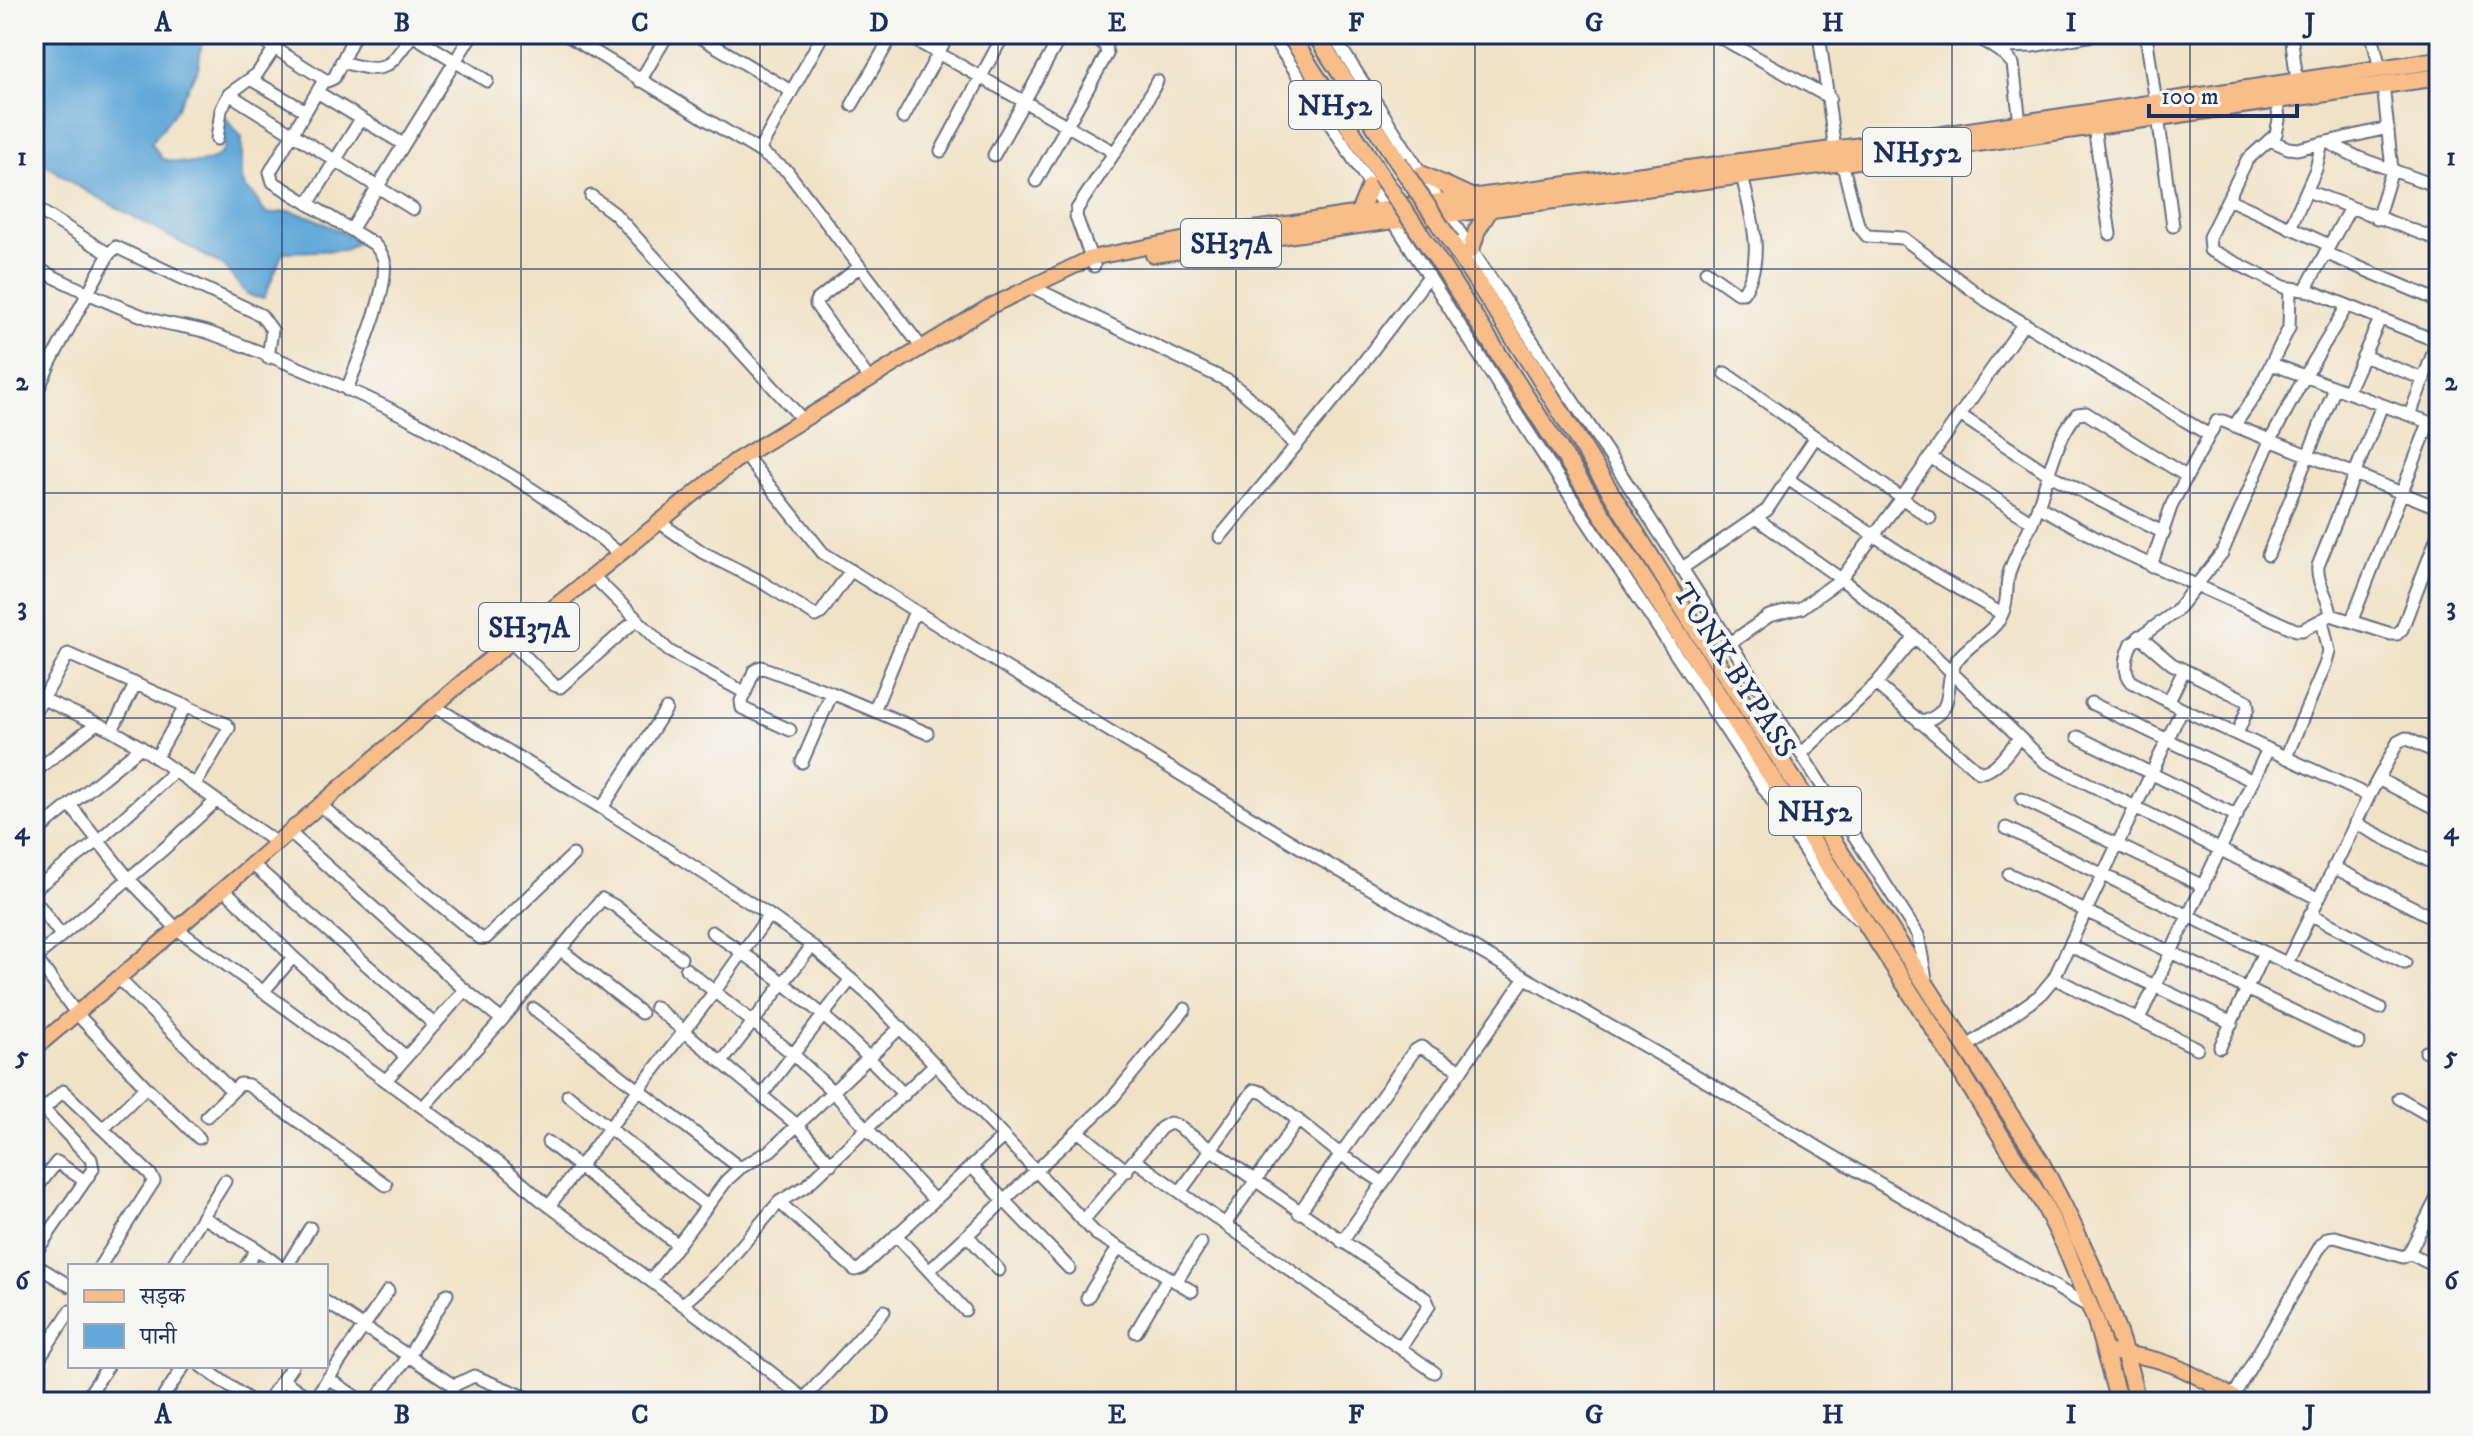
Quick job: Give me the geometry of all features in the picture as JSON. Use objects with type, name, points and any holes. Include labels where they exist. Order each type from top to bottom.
[{"type":"highway","name":"TONK BYPASS","points":[[1289,34],[1376,181],[1432,251],[2043,1203],[2064,1244],[2106,1352]]},
{"type":"highway","name":"NH52","points":[[1315,34],[1534,369],[1694,626],[2040,1161],[2081,1238],[2108,1304],[2137,1402]]},
{"type":"highway","name":"NH552","points":[[1390,215],[1444,209],[1490,209],[1742,175],[2020,123],[2277,100],[2439,60]]},
{"type":"highway","name":"NH552","points":[[1444,209],[1473,198],[2094,127],[2297,81],[2381,76],[2439,77]]},
{"type":"highway","points":[[1421,174],[1473,198]]},
{"type":"highway","points":[[1358,215],[1376,181]]},
{"type":"highway","points":[[1471,250],[1477,230],[1490,209]]},
{"type":"highway","name":"NH52","points":[[2106,1352],[2119,1402]]},
{"type":"main road","name":"SH37A","points":[[34,1049],[434,706],[745,455],[987,308],[1070,269],[1186,239],[1358,215],[1390,215]]},
{"type":"main road","name":"SH37A","points":[[1092,262],[1390,215]]},
{"type":"main road","points":[[2106,1352],[2145,1356],[2182,1367],[2237,1399]]},
{"type":"street","points":[[252,34],[324,80],[331,81],[355,34]]},
{"type":"street","points":[[341,62],[372,70],[385,67],[412,34],[487,81]]},
{"type":"street","points":[[351,230],[472,34]]},
{"type":"street","points":[[565,34],[787,171],[922,348]]},
{"type":"street","points":[[640,81],[668,34]]},
{"type":"street","points":[[695,34],[791,91]]},
{"type":"street","points":[[759,151],[823,34]]},
{"type":"street","points":[[852,105],[893,34]]},
{"type":"street","points":[[904,34],[1114,152]]},
{"type":"street","points":[[903,118],[949,34]]},
{"type":"street","points":[[941,151],[1004,34]]},
{"type":"street","points":[[994,155],[1062,34]]},
{"type":"street","points":[[1036,181],[1107,54],[1105,45],[1087,34]]},
{"type":"street","points":[[1270,34],[1333,126],[1376,181],[1390,215],[1429,276],[1832,894],[1868,927]]},
{"type":"street","points":[[1332,34],[1444,209],[1607,452],[1918,935],[1926,983]]},
{"type":"street","points":[[1714,34],[1830,98]]},
{"type":"street","points":[[1819,34],[1839,156],[1862,232],[1867,236],[1903,238],[1987,301],[2209,435]]},
{"type":"street","points":[[1973,34],[2006,51],[2016,71],[2020,123]]},
{"type":"street","points":[[2006,51],[2012,34]]},
{"type":"street","points":[[2006,51],[2098,34]]},
{"type":"street","points":[[2146,34],[2173,226]]},
{"type":"street","points":[[2291,34],[2297,81]]},
{"type":"street","points":[[2372,34],[2381,76],[2392,170],[2377,219]]},
{"type":"street","points":[[217,139],[221,110],[229,94],[262,69],[274,49]]},
{"type":"street","points":[[250,79],[306,111]]},
{"type":"street","points":[[324,80],[270,172],[270,178],[374,244],[381,252],[384,261],[379,297],[347,390]]},
{"type":"street","points":[[1092,262],[1076,216],[1077,209],[1140,114],[1157,81]]},
{"type":"street","points":[[317,92],[403,144]]},
{"type":"street","points":[[229,94],[413,209]]},
{"type":"street","points":[[2277,100],[2279,127],[2270,140],[2247,160],[2209,237],[2210,250],[2290,289],[2305,290],[2438,340],[2410,415]]},
{"type":"street","points":[[308,204],[361,119]]},
{"type":"street","points":[[2094,127],[2110,234]]},
{"type":"street","points":[[2270,140],[2297,149],[2388,128]]},
{"type":"street","points":[[2324,143],[2439,187]]},
{"type":"street","points":[[2290,228],[2324,143]]},
{"type":"street","points":[[1706,271],[1740,294],[1747,288],[1756,257],[1756,242],[1742,175]]},
{"type":"street","points":[[2307,191],[2439,240]]},
{"type":"street","points":[[591,196],[615,214],[803,420]]},
{"type":"street","points":[[2228,199],[2439,301]]},
{"type":"street","points":[[34,207],[109,254]]},
{"type":"street","points":[[2305,290],[2350,208]]},
{"type":"street","points":[[34,399],[50,363],[109,254],[116,247],[261,315],[272,330],[268,358]]},
{"type":"street","points":[[34,267],[88,294],[152,320],[209,333],[347,390],[452,439],[527,483],[620,554]]},
{"type":"street","points":[[859,267],[816,301],[816,305],[869,379]]},
{"type":"street","points":[[1220,537],[1343,389],[1429,276]]},
{"type":"street","points":[[1030,286],[1230,382],[1264,410],[1295,446]]},
{"type":"street","points":[[2234,426],[2272,364],[2289,328],[2290,289]]},
{"type":"street","points":[[2347,306],[2270,441],[2222,553],[2167,621],[2132,643],[2128,652],[2128,677],[2182,709],[2369,796]]},
{"type":"street","points":[[2268,555],[2309,457],[2380,319]]},
{"type":"street","points":[[1729,644],[1769,616],[1801,608],[1841,579],[1902,498],[2024,323]]},
{"type":"street","points":[[34,355],[50,363]]},
{"type":"street","points":[[2363,356],[2424,379]]},
{"type":"street","points":[[2272,364],[2434,424],[2400,493],[2352,620]]},
{"type":"street","points":[[1725,373],[1930,518]]},
{"type":"street","points":[[2286,757],[2329,651],[2326,617],[2329,603],[2317,574],[2318,566],[2382,405]]},
{"type":"street","points":[[1920,723],[1933,720],[1941,713],[1947,702],[1956,662],[1996,624],[2002,614],[2008,599],[2011,568],[2050,475],[2058,445],[2072,420],[2081,412],[2186,476]]},
{"type":"street","points":[[1960,415],[2050,475],[2164,533]]},
{"type":"street","points":[[2151,566],[2172,504],[2217,421],[2439,508]]},
{"type":"street","points":[[1681,569],[1757,519],[1775,501],[1815,438]]},
{"type":"street","points":[[745,455],[823,553],[1321,860],[1707,1082],[2091,1309]]},
{"type":"street","points":[[1930,457],[2032,522]]},
{"type":"street","points":[[1789,480],[1936,576],[2002,614]]},
{"type":"street","points":[[2038,506],[2151,566],[2296,630],[2326,617],[2352,620],[2397,634],[2402,629],[2439,532]]},
{"type":"street","points":[[1757,519],[1915,637],[2045,762],[2317,898]]},
{"type":"street","points":[[659,522],[702,552],[760,581],[816,616],[851,570]]},
{"type":"street","points":[[593,576],[678,657],[746,691]]},
{"type":"street","points":[[874,711],[915,611]]},
{"type":"street","points":[[511,642],[554,685],[560,687],[636,620]]},
{"type":"street","points":[[2139,636],[2167,661],[2247,701],[2248,708],[2237,734]]},
{"type":"street","points":[[1801,754],[1876,684],[1915,637]]},
{"type":"street","points":[[34,711],[39,697],[68,654],[186,705],[229,728],[195,785]]},
{"type":"street","points":[[790,730],[742,708],[741,701],[754,671],[761,667],[927,733]]},
{"type":"street","points":[[2169,701],[2184,670]]},
{"type":"street","points":[[112,730],[136,683]]},
{"type":"street","points":[[1876,684],[1983,773],[1993,767],[2019,738]]},
{"type":"street","points":[[802,762],[832,693]]},
{"type":"street","points":[[39,697],[112,730],[141,747],[275,842]]},
{"type":"street","points":[[2091,703],[2253,781]]},
{"type":"street","points":[[156,758],[186,705]]},
{"type":"street","points":[[434,706],[602,808],[812,946],[901,1027],[1096,1234],[1192,1291]]},
{"type":"street","points":[[602,808],[666,709]]},
{"type":"street","points":[[1968,1046],[2039,996],[2054,978],[2182,709]]},
{"type":"street","points":[[34,772],[97,723]]},
{"type":"street","points":[[2078,737],[2237,816]]},
{"type":"street","points":[[2287,963],[2355,823],[2401,739],[2411,739],[2439,754]]},
{"type":"street","points":[[36,829],[141,747]]},
{"type":"street","points":[[2139,1019],[2268,749]]},
{"type":"street","points":[[34,889],[98,841],[175,771]]},
{"type":"street","points":[[2378,779],[2439,810]]},
{"type":"street","points":[[2022,799],[2203,886]]},
{"type":"street","points":[[199,1138],[76,1013],[38,961],[42,952],[216,801]]},
{"type":"street","points":[[319,804],[480,938],[486,938],[573,855]]},
{"type":"street","points":[[70,805],[128,878],[177,929],[424,1106],[549,1206],[683,1304],[806,1400],[884,1311]]},
{"type":"street","points":[[2355,823],[2439,866]]},
{"type":"street","points":[[2006,828],[2380,1008]]},
{"type":"street","points":[[288,831],[502,1020]]},
{"type":"street","points":[[251,863],[435,1025]]},
{"type":"street","points":[[2333,867],[2430,916]]},
{"type":"street","points":[[2009,874],[2359,1043]]},
{"type":"street","points":[[223,888],[293,957],[406,1057]]},
{"type":"street","points":[[34,899],[61,935]]},
{"type":"street","points":[[424,1106],[502,1020],[602,899],[615,906],[793,1054],[869,1129],[933,1199]]},
{"type":"street","points":[[2310,914],[2405,963]]},
{"type":"street","points":[[549,1206],[715,991],[769,915]]},
{"type":"street","points":[[712,932],[743,952],[823,1016],[870,1057],[904,1095]]},
{"type":"street","points":[[722,1062],[812,946]]},
{"type":"street","points":[[2071,946],[2232,1023]]},
{"type":"street","points":[[561,950],[641,1013]]},
{"type":"street","points":[[2220,1047],[2264,952]]},
{"type":"street","points":[[263,992],[293,957]]},
{"type":"street","points":[[117,977],[232,1091]]},
{"type":"street","points":[[1342,1242],[1525,978]]},
{"type":"street","points":[[2054,978],[2197,1048]]},
{"type":"street","points":[[762,1095],[851,979]]},
{"type":"street","points":[[387,1079],[465,990]]},
{"type":"street","points":[[655,1007],[797,1125],[831,1164]]},
{"type":"street","points":[[534,1009],[740,1168]]},
{"type":"street","points":[[929,1271],[1110,1101],[1185,1009]]},
{"type":"street","points":[[651,1280],[740,1168],[760,1158],[901,1027]]},
{"type":"street","points":[[1299,1213],[1417,1048],[1461,1071]]},
{"type":"street","points":[[2426,1052],[2439,1059]]},
{"type":"street","points":[[683,1304],[721,1270],[779,1202],[806,1186],[831,1164],[935,1064]]},
{"type":"street","points":[[207,1116],[240,1084],[248,1085],[386,1185]]},
{"type":"street","points":[[104,1128],[146,1087]]},
{"type":"street","points":[[1180,1192],[1254,1090],[1264,1093],[1340,1154],[1382,1182]]},
{"type":"street","points":[[34,1255],[93,1169],[91,1159],[46,1114],[45,1108],[60,1093],[66,1092],[154,1181],[101,1264]]},
{"type":"street","points":[[568,1095],[707,1206]]},
{"type":"street","points":[[2399,1098],[2439,1121]]},
{"type":"street","points":[[1225,1224],[1298,1120]]},
{"type":"street","points":[[1083,1221],[1161,1128],[1170,1123],[1255,1179],[1428,1302],[1426,1310],[1400,1348]]},
{"type":"street","points":[[1079,1132],[1127,1171]]},
{"type":"street","points":[[779,1202],[855,1270],[861,1268],[1003,1137]]},
{"type":"street","points":[[548,1142],[678,1245]]},
{"type":"street","points":[[1136,1161],[1434,1372]]},
{"type":"street","points":[[34,1191],[57,1162],[85,1181]]},
{"type":"street","points":[[971,1166],[1069,1268]]},
{"type":"street","points":[[173,1264],[225,1181]]},
{"type":"street","points":[[2237,1399],[2328,1238],[2335,1237],[2403,1257],[2409,1253],[2436,1210],[2439,1194]]},
{"type":"street","points":[[203,1217],[276,1264]]},
{"type":"street","points":[[288,1264],[310,1228]]},
{"type":"street","points":[[896,1235],[965,1310]]},
{"type":"street","points":[[967,1235],[999,1270]]},
{"type":"street","points":[[1136,1332],[1201,1243]]},
{"type":"street","points":[[1087,1298],[1118,1248]]},
{"type":"street","points":[[247,1264],[257,1249]]},
{"type":"street","points":[[2409,1253],[2439,1268]]},
{"type":"street","points":[[34,1264],[68,1285]]},
{"type":"street","points":[[283,1380],[312,1401],[329,1372],[388,1291]]},
{"type":"street","points":[[374,1402],[408,1357],[447,1294]]},
{"type":"street","points":[[328,1308],[455,1385]]},
{"type":"street","points":[[34,1366],[68,1314]]},
{"type":"street","points":[[84,1402],[107,1368]]},
{"type":"street","points":[[160,1402],[183,1368]]},
{"type":"street","points":[[203,1368],[238,1398],[252,1402]]},
{"type":"street","points":[[267,1402],[291,1368]]},
{"type":"street","points":[[329,1372],[363,1402]]},
{"type":"street","points":[[446,1402],[455,1385],[469,1377],[480,1377],[531,1402]]},
{"type":"water","points":[[34,34],[189,34],[202,41],[198,68],[174,113],[151,143],[162,159],[195,163],[218,156],[224,150],[223,121],[226,118],[242,138],[242,179],[245,188],[255,196],[261,208],[269,214],[290,211],[311,217],[359,241],[345,250],[283,252],[264,298],[256,297],[245,292],[224,266],[75,185],[34,156]]}]
